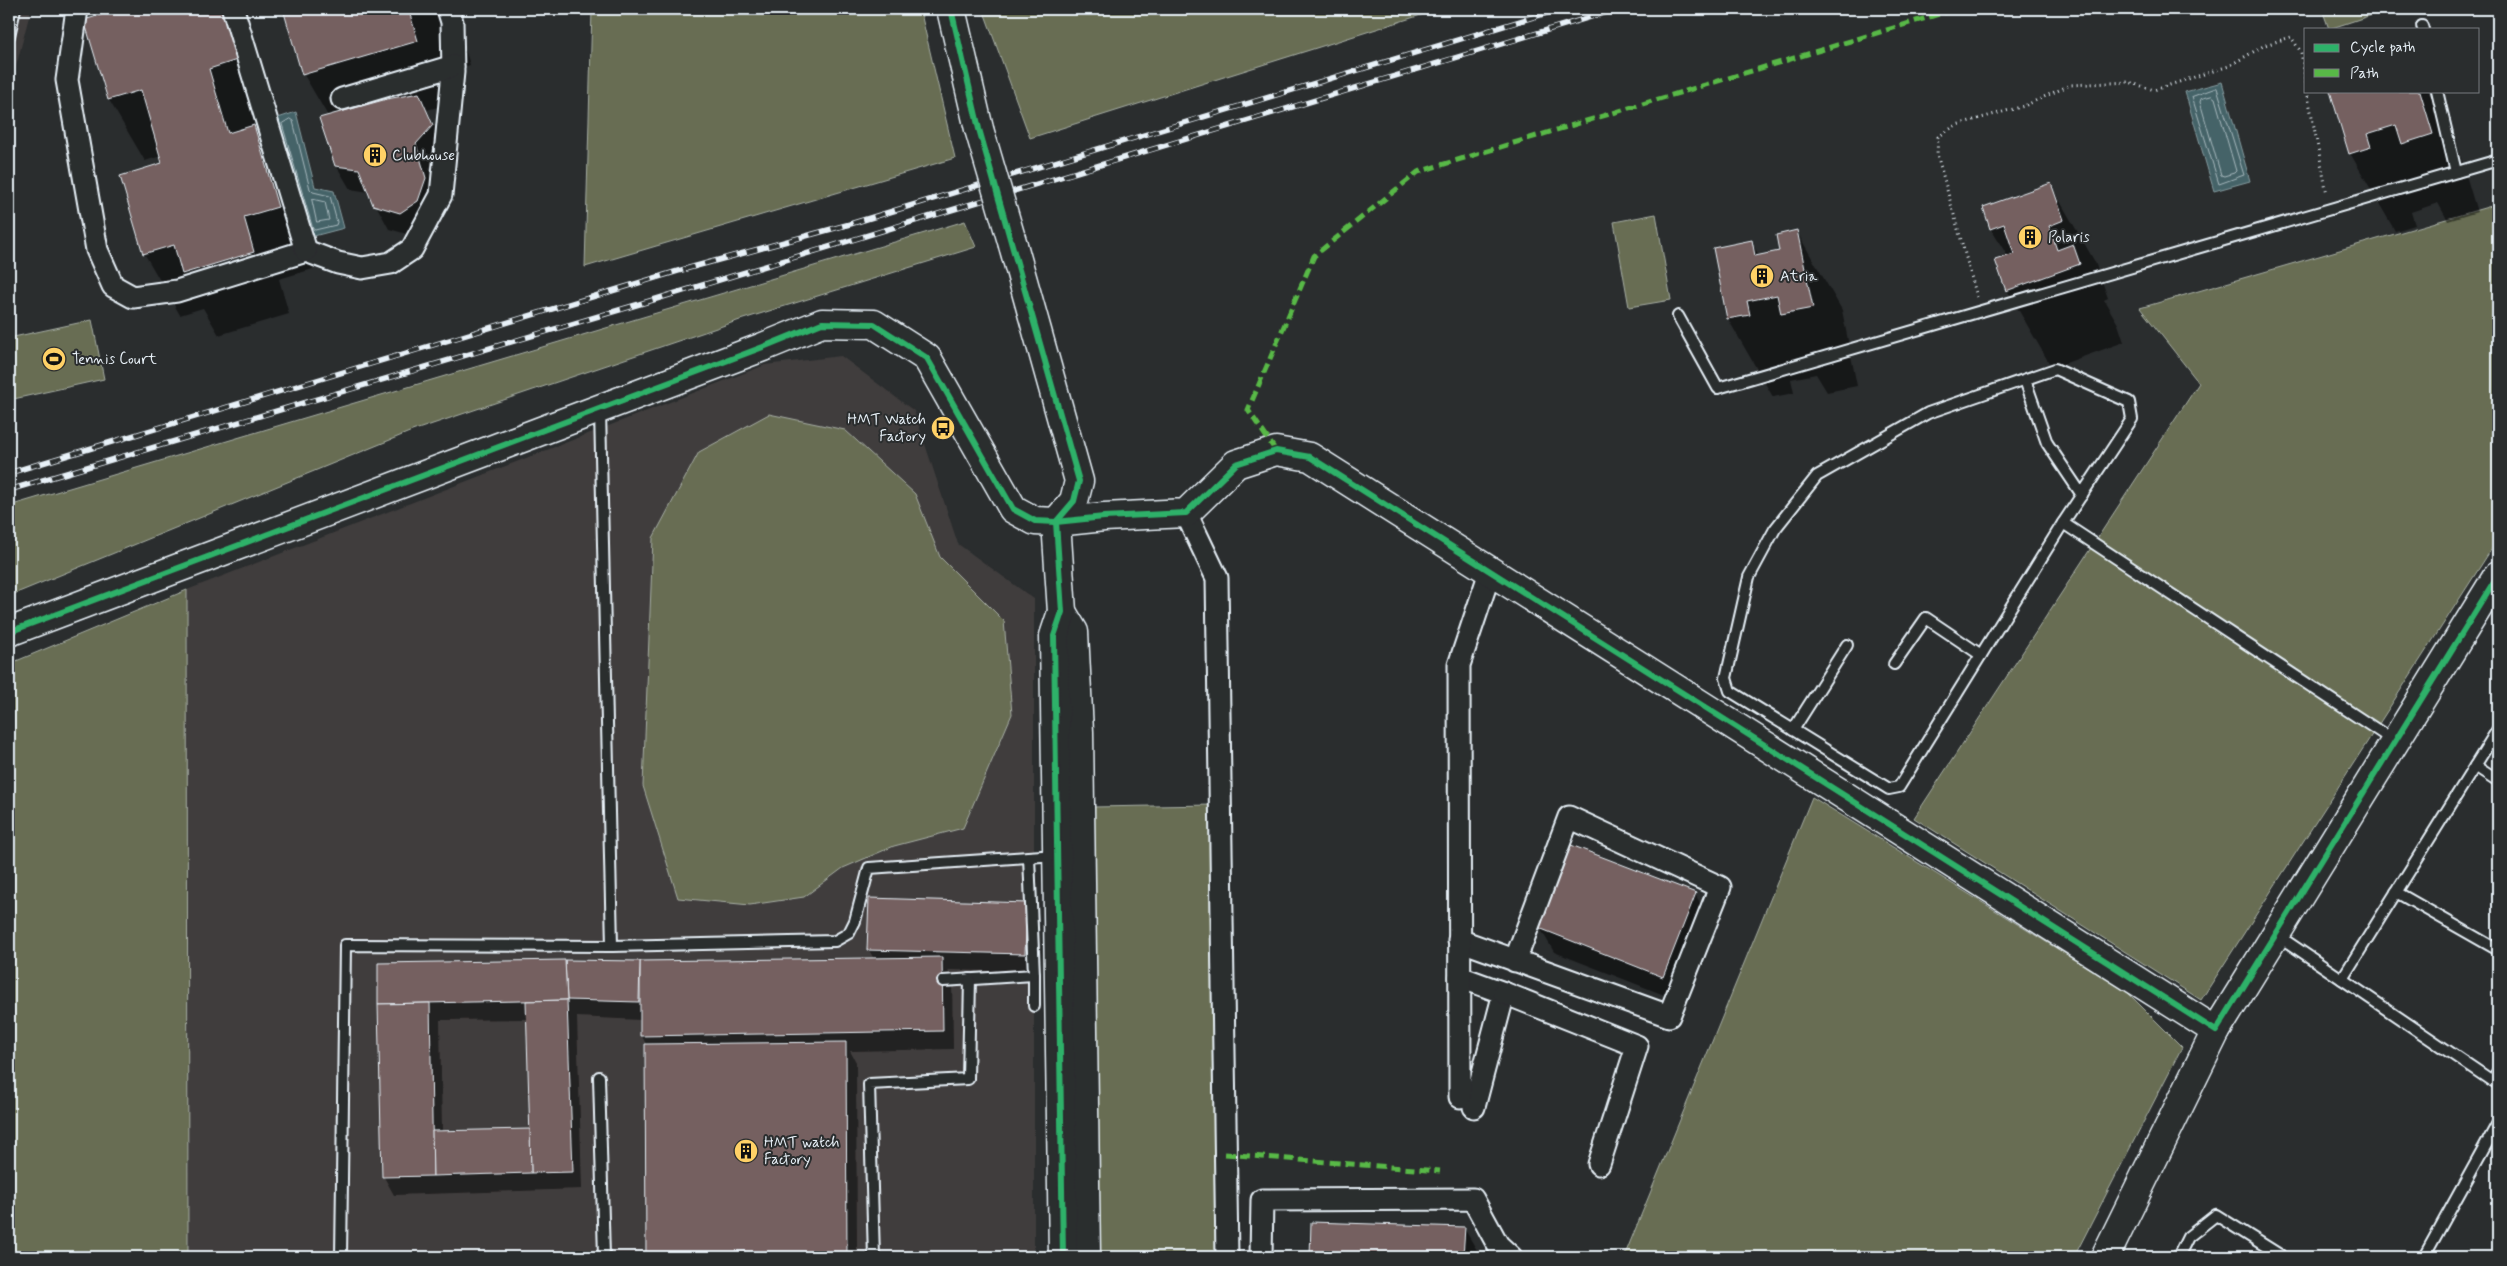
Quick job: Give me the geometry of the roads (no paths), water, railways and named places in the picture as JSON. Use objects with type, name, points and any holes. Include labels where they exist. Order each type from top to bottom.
[{"type":"street","points":[[77,9],[67,80],[97,250],[112,286],[133,297],[177,291],[306,251],[338,263],[362,268],[392,263],[412,249],[441,195],[453,66],[452,22],[448,9]]},
{"type":"street","points":[[233,9],[306,251]]},
{"type":"street","points":[[950,9],[979,129],[1079,480],[1074,501],[1056,522],[1062,612],[1054,636],[1063,1257]]},
{"type":"street","points":[[342,99],[453,66]]},
{"type":"street","points":[[9,632],[600,409],[822,323],[874,324],[927,358],[1013,509],[1035,521],[1056,522],[1104,517],[1186,513],[1236,464],[1276,451],[1310,457],[2216,1031]]},
{"type":"street","points":[[1186,513],[1216,578],[1227,1257]]},
{"type":"street","points":[[1490,572],[1458,665],[1459,940],[1467,1102],[1504,993]]},
{"type":"street","points":[[2105,1257],[2216,1031],[2498,575]]},
{"type":"street","points":[[1062,612],[1074,632],[1079,732],[1086,1257]]},
{"type":"street","points":[[1459,940],[1515,961],[1669,1016],[1720,887],[1569,817],[1515,961]]},
{"type":"street","points":[[1460,977],[1637,1046],[1599,1164]]},
{"type":"street","points":[[1261,1257],[1262,1200],[1472,1200],[1498,1245],[1511,1257]]},
{"type":"lane","points":[[9,36],[15,9]]},
{"type":"lane","points":[[2437,92],[2456,172]]},
{"type":"lane","points":[[1678,316],[1718,388],[2498,160]]},
{"type":"lane","points":[[2055,369],[2130,402],[2132,419],[2063,523],[1899,787],[1889,789],[1730,691],[1726,678],[1749,578],[1775,529],[1817,476],[1928,413],[2025,380],[2055,369]]},
{"type":"lane","points":[[2025,380],[2047,443],[2082,494]]},
{"type":"lane","points":[[600,409],[612,946]]},
{"type":"lane","points":[[2063,523],[2395,742]]},
{"type":"lane","points":[[1894,664],[1926,618],[1982,655]]},
{"type":"lane","points":[[1793,730],[1847,645]]},
{"type":"lane","points":[[2342,979],[2498,729]]},
{"type":"lane","points":[[2476,766],[2498,781]]},
{"type":"lane","points":[[341,1257],[346,945],[612,946],[835,941],[849,933],[855,921],[868,868],[1057,855]]},
{"type":"lane","points":[[1029,857],[1034,1006]]},
{"type":"lane","points":[[2396,892],[2498,950]]},
{"type":"lane","points":[[2276,934],[2495,1083],[2498,1071]]},
{"type":"lane","points":[[942,981],[1034,975]]},
{"type":"lane","points":[[874,1257],[869,1084],[968,1079],[970,979]]},
{"type":"lane","points":[[599,1077],[604,1257]]},
{"type":"lane","points":[[2424,1257],[2498,1123]]},
{"type":"lane","points":[[2178,1257],[2188,1237],[2216,1215],[2283,1257]]},
{"type":"water","points":[[2222,82],[2250,181],[2214,191],[2185,92]]},
{"type":"water","points":[[296,112],[315,187],[334,191],[344,228],[310,237],[275,119]]},
{"type":"railway","points":[[9,473],[678,271],[850,224],[1560,9]]},
{"type":"railway","points":[[9,490],[653,300],[1617,9]]},
{"type":"place","name":"Clubhouse","points":[[375,155]]},
{"type":"place","name":"Polaris","points":[[2030,237]]},
{"type":"place","name":"Atria","points":[[1762,276]]},
{"type":"place","name":"Tennis Court","points":[[54,359]]},
{"type":"place","name":"HMT Watch Factory","points":[[943,428]]},
{"type":"place","name":"HMT watch Factory","points":[[746,1151]]}]
